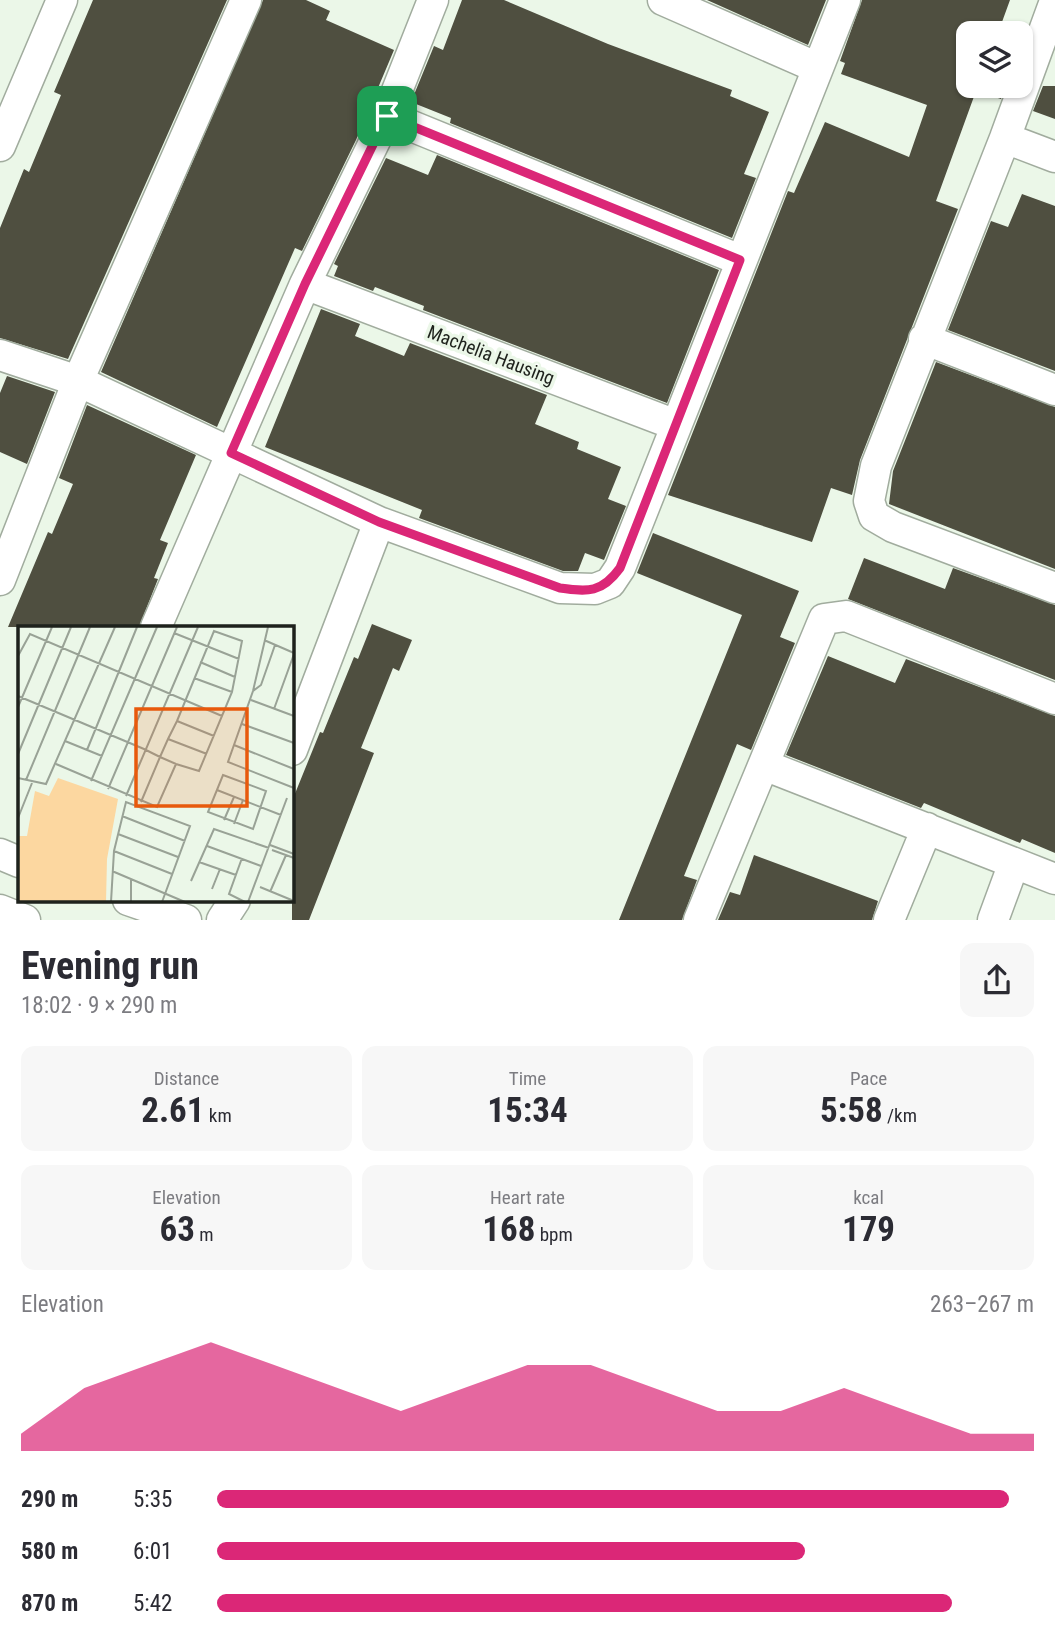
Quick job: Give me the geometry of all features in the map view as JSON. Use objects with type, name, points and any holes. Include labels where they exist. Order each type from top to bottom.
[{"type":"street","points":[[0,146],[62,0]]},
{"type":"street","points":[[0,580],[78,381],[246,0]]},
{"type":"street","points":[[156,626],[305,284],[387,116],[433,0]]},
{"type":"street","points":[[663,0],[818,68]]},
{"type":"street","points":[[0,355],[78,381],[379,522],[560,588],[595,589],[610,583],[620,568],[845,0]]},
{"type":"street","points":[[1055,1],[1005,138],[876,466],[869,501],[874,516],[893,527],[1055,588]]},
{"type":"street","points":[[387,116],[740,260]]},
{"type":"street","points":[[1005,138],[1055,157]]},
{"type":"street","name":"Machelia Hausing","points":[[305,284],[676,425]]},
{"type":"street","points":[[924,339],[1055,390]]},
{"type":"street","points":[[294,745],[379,522]]},
{"type":"street","points":[[699,919],[824,619],[846,616],[1055,699]]},
{"type":"street","points":[[764,765],[1055,879]]},
{"type":"street","points":[[889,919],[927,828]]},
{"type":"street","points":[[0,854],[18,862]]},
{"type":"street","points":[[993,919],[1014,863]]},
{"type":"street","points":[[134,902],[186,919]]},
{"type":"street","points":[[222,919],[234,902]]},
{"type":"street","points":[[0,910],[25,919]]},
{"type":"building","points":[[93,0],[227,0],[68,359],[0,338],[0,228],[24,169],[29,172],[61,95],[54,92]]},
{"type":"building","points":[[263,0],[306,0],[330,11],[326,20],[394,50],[356,140],[302,251],[295,248],[217,427],[101,372]]},
{"type":"building","points":[[462,0],[504,0],[608,44],[732,90],[730,96],[769,112],[744,174],[756,178],[732,238],[450,123],[451,118],[411,102],[434,46],[443,50]]},
{"type":"building","points":[[707,0],[826,0],[808,45]]},
{"type":"building","points":[[862,0],[1010,0],[1002,21],[956,21],[956,98],[973,98],[936,201],[958,209],[860,460],[852,495],[831,488],[812,542],[668,495],[788,191],[794,193],[825,122],[909,157],[927,105],[841,74],[845,63],[840,61]]},
{"type":"building","points":[[1043,86],[1055,86],[1055,119],[1033,111]]},
{"type":"building","points":[[437,155],[719,270],[667,403],[423,310],[424,306],[375,287],[373,291],[334,276],[338,266],[334,264],[386,158],[428,175]]},
{"type":"building","points":[[1022,194],[1055,206],[1055,371],[948,330],[991,221],[1008,227]]},
{"type":"building","points":[[321,309],[360,324],[355,336],[404,356],[410,343],[547,395],[535,424],[579,442],[577,449],[621,467],[608,499],[626,506],[604,560],[585,553],[578,571],[563,571],[419,518],[422,510],[265,447]]},
{"type":"building","points":[[936,362],[1055,407],[1055,569],[889,504],[893,471]]},
{"type":"building","points":[[7,376],[55,392],[27,464],[0,452],[0,393]]},
{"type":"building","points":[[87,405],[196,455],[160,540],[168,543],[154,578],[158,579],[139,626],[8,627],[48,532],[52,534],[73,484],[59,478]]},
{"type":"building","points":[[653,533],[799,591],[780,637],[795,643],[751,750],[737,744],[684,876],[697,880],[682,920],[619,920],[742,615],[637,573]]},
{"type":"building","points":[[864,558],[945,589],[953,568],[1055,605],[1055,680],[848,599]]},
{"type":"building","points":[[372,624],[412,640],[399,671],[393,668],[361,748],[374,753],[309,920],[292,920],[294,796],[354,657],[358,659]]},
{"type":"building","points":[[828,656],[895,683],[906,659],[1055,716],[1055,853],[1022,839],[1020,843],[924,803],[921,808],[786,755]]},
{"type":"building","points":[[754,855],[878,901],[872,920],[718,920],[730,892],[740,895]]},
{"type":"route","points":[[387,116],[740,260],[620,568],[610,583],[582,591],[560,588],[379,522],[231,453],[305,284],[387,116]]}]
